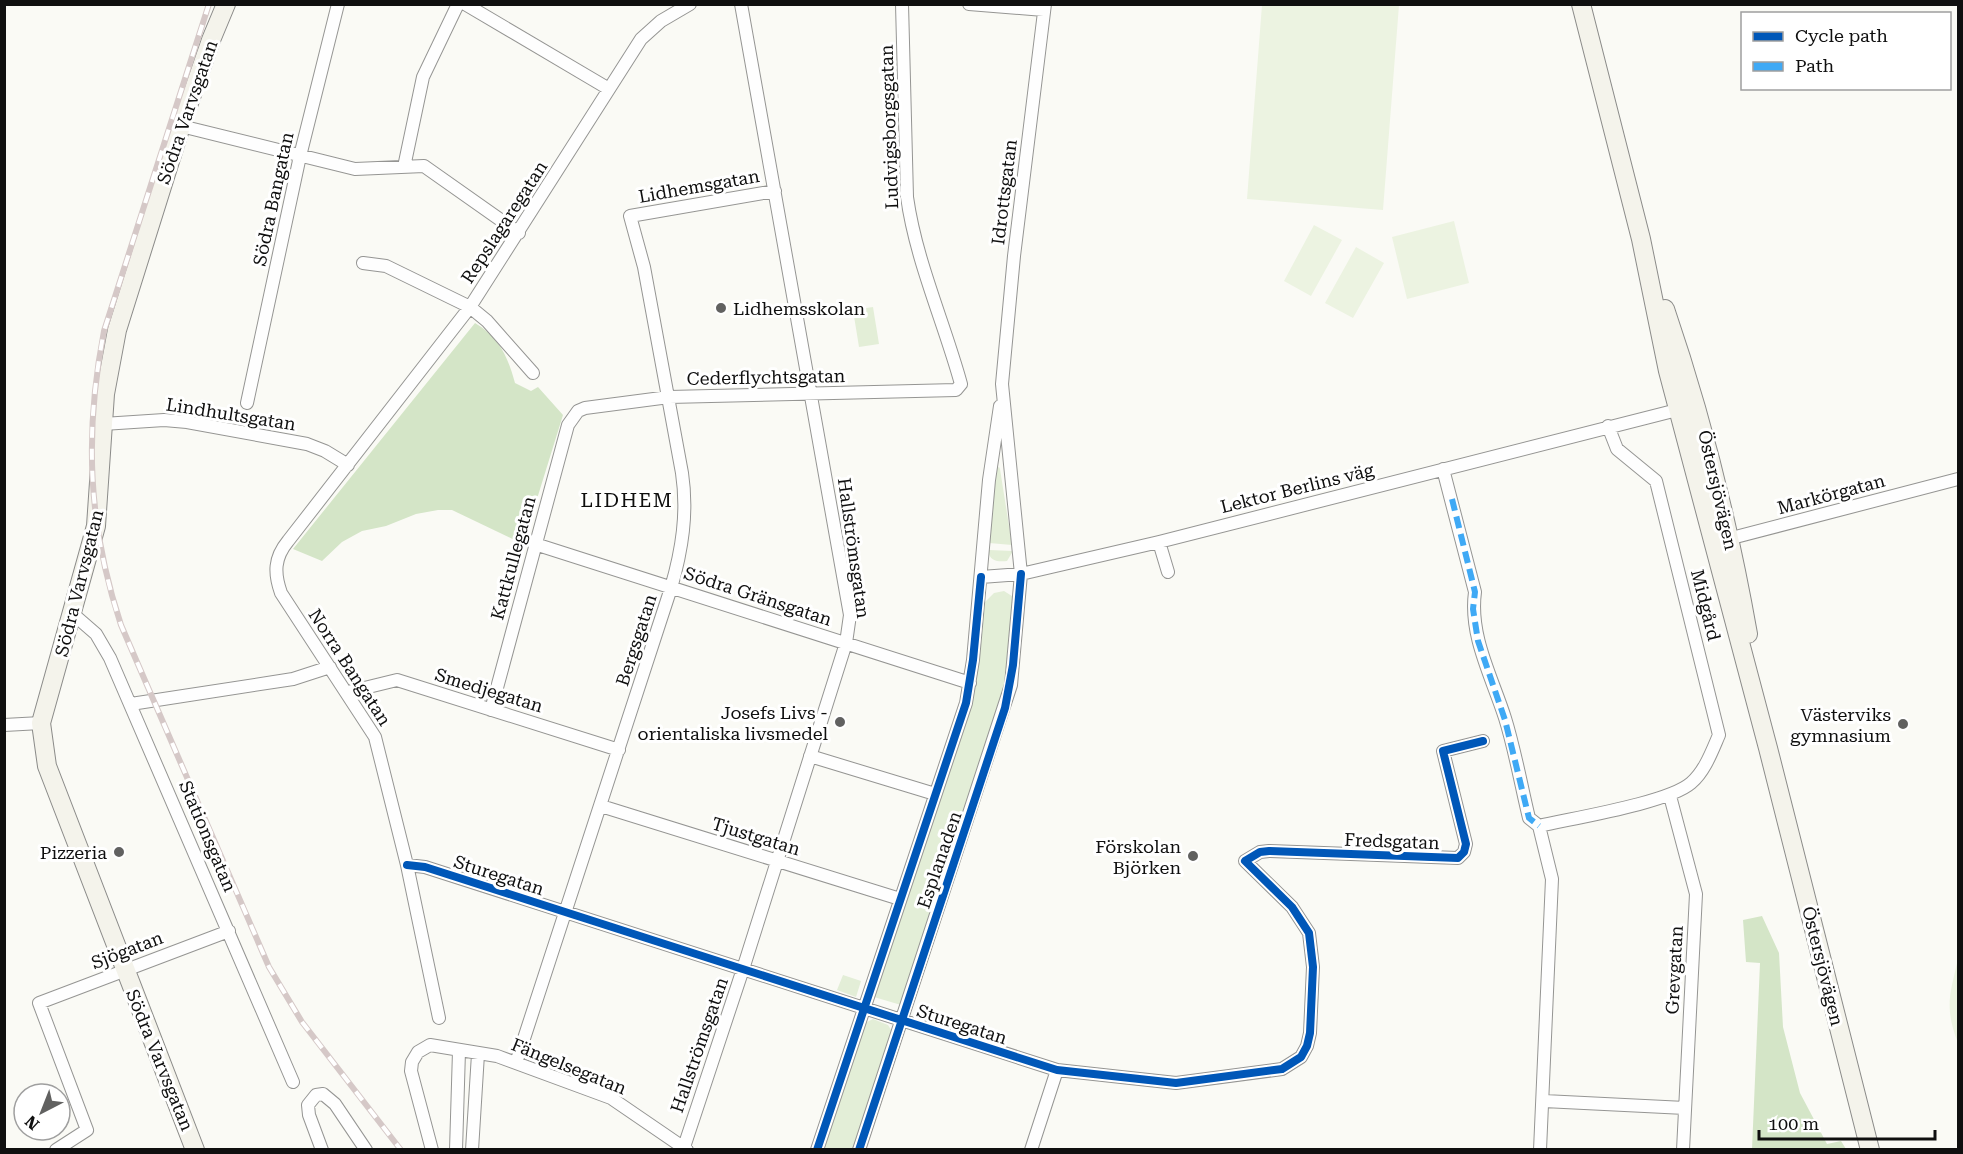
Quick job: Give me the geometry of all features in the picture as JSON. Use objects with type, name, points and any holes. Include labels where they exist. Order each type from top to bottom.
[{"type":"main road","name":"Södra Varvsgatan","points":[[195,1149],[47,766],[41,723],[73,614],[99,511],[105,394],[117,330],[210,40],[226,4]]},
{"type":"main road","name":"Östersjövägen","points":[[1581,4],[1641,239],[1668,371],[1768,748],[1870,1149]]},
{"type":"main road","name":"Östersjövägen","points":[[1641,239],[1697,405],[1730,538],[1768,748]]},
{"type":"street","name":"Södra Bangatan","points":[[247,403],[300,156],[338,4]]},
{"type":"street","points":[[404,166],[423,77],[458,4]]},
{"type":"street","points":[[465,4],[609,89]]},
{"type":"street","name":"Repslagaregatan","points":[[348,465],[470,307],[640,39],[661,21],[690,4]]},
{"type":"street","name":"Hallströmsgatan","points":[[684,1149],[846,643],[850,615],[741,4]]},
{"type":"street","name":"Ludvigsborgsgatan","points":[[902,4],[907,197],[911,226],[961,384]]},
{"type":"street","points":[[969,4],[1045,7]]},
{"type":"street","name":"Idrottsgatan","points":[[1002,386],[1014,256],[1045,7]]},
{"type":"street","points":[[182,126],[355,169],[423,166],[519,233]]},
{"type":"street","name":"Lidhemsgatan","points":[[630,216],[775,191]]},
{"type":"street","name":"Bergsgatan","points":[[516,1063],[671,588],[683,541],[685,494],[644,267],[630,216]]},
{"type":"street","points":[[363,263],[386,266],[470,307],[488,321],[533,373]]},
{"type":"street","name":"Cederflychtsgatan","points":[[572,417],[585,408],[669,397],[956,390],[961,384]]},
{"type":"street","name":"Esplanaden","points":[[859,1149],[1005,708],[1013,665],[1021,574],[1002,386]]},
{"type":"street","name":"Esplanaden","points":[[817,1149],[966,703],[981,577],[989,480],[1002,386]]},
{"type":"street","name":"Lektor Berlins väg","points":[[981,577],[1021,574],[1159,542],[1697,405]]},
{"type":"street","name":"Kattkullegatan","points":[[491,710],[535,544],[572,417]]},
{"type":"street","name":"Lindhultsgatan","points":[[103,424],[164,420],[187,422],[307,444],[326,451],[348,465]]},
{"type":"street","name":"Midgård","points":[[1608,426],[1617,449],[1647,471],[1656,481],[1719,735],[1710,758],[1697,776],[1691,783],[1670,796]]},
{"type":"street","name":"Norra Bangatan","points":[[348,465],[280,551],[275,573],[281,593],[348,692],[375,738],[407,865],[439,1018]]},
{"type":"street","points":[[1443,469],[1475,592],[1473,609],[1478,641],[1506,720],[1529,818],[1539,826],[1552,879],[1544,1101],[1540,1149]]},
{"type":"street","name":"Markörgatan","points":[[1712,543],[1959,479]]},
{"type":"street","points":[[1159,542],[1168,572]]},
{"type":"street","name":"Södra Gränsgatan","points":[[535,544],[970,683]]},
{"type":"street","name":"Stationsgatan","points":[[73,614],[103,644],[132,705],[293,1082]]},
{"type":"street","points":[[132,705],[293,679],[330,668]]},
{"type":"street","name":"Smedjegatan","points":[[348,692],[397,680],[619,750]]},
{"type":"street","points":[[4,725],[41,723]]},
{"type":"street","name":"Fredsgatan","points":[[1245,861],[1260,852],[1269,851],[1458,858],[1464,852],[1466,844],[1443,751],[1483,741]]},
{"type":"street","points":[[810,756],[935,794]]},
{"type":"street","points":[[1539,826],[1670,796]]},
{"type":"street","name":"Grevgatan","points":[[1670,796],[1696,894],[1683,1149]]},
{"type":"street","name":"Tjustgatan","points":[[601,806],[900,899]]},
{"type":"street","name":"Sturegatan","points":[[407,865],[425,867],[1057,1070],[1176,1083],[1282,1069],[1301,1057],[1311,1033],[1314,967],[1309,933],[1292,907],[1245,861]]},
{"type":"street","name":"Sjögatan","points":[[56,1149],[87,1130],[39,1003],[229,931]]},
{"type":"street","name":"Fängelsegatan","points":[[432,1149],[411,1071],[412,1062],[418,1052],[430,1045],[497,1056],[611,1098],[684,1149]]},
{"type":"street","points":[[456,1149],[459,1051]]},
{"type":"street","points":[[472,1149],[478,1054]]},
{"type":"street","points":[[1031,1149],[1057,1070]]},
{"type":"street","points":[[322,1149],[309,1115],[308,1106],[316,1095],[323,1095],[335,1104],[366,1149]]},
{"type":"street","points":[[1544,1101],[1685,1108]]},
{"type":"green space","points":[[1262,5],[1399,5],[1383,210],[1247,199]]},
{"type":"green space","points":[[1454,221],[1469,283],[1407,299],[1392,237]]},
{"type":"green space","points":[[1314,225],[1342,240],[1311,296],[1284,281]]},
{"type":"green space","points":[[1356,247],[1384,263],[1353,318],[1325,303]]},
{"type":"green space","points":[[873,307],[879,344],[859,347],[853,310]]},
{"type":"green space","points":[[475,323],[501,348],[515,383],[531,391],[538,387],[563,415],[523,544],[452,510],[438,510],[416,514],[386,526],[362,531],[342,542],[322,561],[293,549]]},
{"type":"green space","points":[[999,467],[1012,545],[989,543],[996,469]]},
{"type":"green space","points":[[989,550],[1013,551],[1007,561],[1000,561],[992,559]]},
{"type":"green space","points":[[1004,591],[1015,598],[1008,671],[1002,701],[901,1005],[874,997],[975,689],[984,603],[994,593]]},
{"type":"green space","points":[[1762,916],[1779,953],[1783,1027],[1800,1093],[1827,1144],[1841,1141],[1846,1149],[1752,1149],[1760,963],[1746,962],[1743,920]]},
{"type":"green space","points":[[1958,959],[1958,1043],[1951,1020],[1950,1001]]},
{"type":"green space","points":[[843,975],[861,981],[856,997],[837,990]]},
{"type":"green space","points":[[873,1019],[888,1025],[893,1033],[855,1149],[823,1150],[865,1023]]},
{"type":"railway","points":[[209,4],[104,331],[94,406],[92,443],[96,515],[102,551],[121,625],[269,967],[302,1022],[401,1150]]},
{"type":"marked path","points":[[1452,499],[1475,592],[1473,609],[1478,641],[1505,720],[1529,818],[1539,826]]},
{"type":"cycle path","points":[[859,1150],[1005,708],[1013,665],[1021,574]]},
{"type":"cycle path","points":[[817,1150],[966,703],[973,660],[981,577]]},
{"type":"cycle path","points":[[407,865],[425,867],[1057,1070],[1176,1083],[1282,1069],[1301,1057],[1307,1046],[1310,1033],[1313,967],[1309,933],[1292,907],[1245,861],[1260,852],[1269,851],[1458,858],[1464,852],[1466,844],[1443,751],[1483,741]]},
{"type":"place","name":"Lidhemsskolan","points":[[721,308]]},
{"type":"place","name":"Josefs Livs - orientaliska livsmedel","points":[[840,722]]},
{"type":"place","name":"Västerviks gymnasium","points":[[1903,724]]},
{"type":"place","name":"Pizzeria","points":[[119,852]]},
{"type":"place","name":"Förskolan Björken","points":[[1193,856]]},
{"type":"district","name":"LIDHEM","points":[[627,500]]}]
